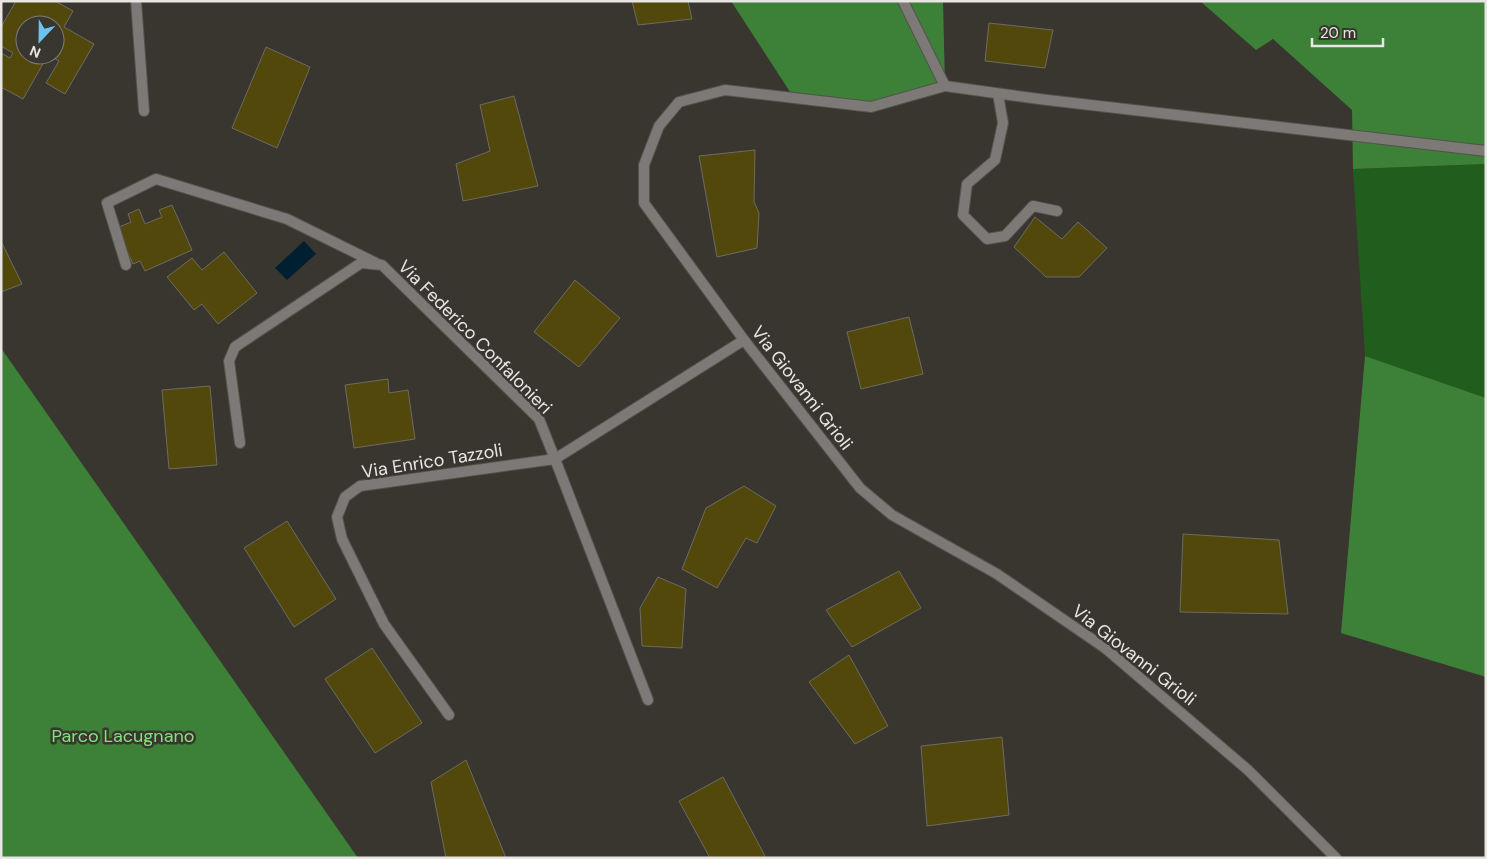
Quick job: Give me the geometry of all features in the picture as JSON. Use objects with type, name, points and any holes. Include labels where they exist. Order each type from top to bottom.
[{"type":"street","points":[[136,1],[144,111]]},
{"type":"street","points":[[903,1],[945,86],[1039,99],[1486,151]]},
{"type":"street","name":"Via Giovanni Grioli","points":[[945,86],[871,107],[725,90],[679,102],[659,126],[644,165],[644,203],[744,340],[860,488],[892,515],[997,574],[1105,648],[1248,770],[1336,858]]},
{"type":"street","points":[[998,94],[1003,123],[995,160],[967,184],[963,216],[987,239],[1005,236],[1033,206],[1057,211]]},
{"type":"street","points":[[126,265],[107,203],[156,179],[287,219],[382,265]]},
{"type":"street","name":"Via Federico Confalonieri","points":[[240,443],[229,361],[235,347],[361,263],[382,265],[539,420],[648,700]]},
{"type":"street","name":"Via Enrico Tazzoli","points":[[449,715],[384,624],[342,539],[337,517],[345,497],[360,486],[555,459],[744,340]]},
{"type":"green space","points":[[731,1],[943,1],[945,86],[871,107],[794,98]]},
{"type":"green space","points":[[1200,1],[1486,1],[1486,164],[1353,169],[1352,110],[1273,39],[1256,50]]},
{"type":"green space","points":[[1486,164],[1486,398],[1365,356],[1353,169]]},
{"type":"green space","name":"Parco Lacugnano","points":[[1,348],[358,858],[1,858]]},
{"type":"green space","points":[[1365,356],[1486,398],[1486,677],[1341,633]]},
{"type":"water","points":[[304,241],[316,254],[287,280],[275,268]]},
{"type":"building","points":[[16,1],[55,1],[73,11],[65,25],[65,15],[15,15],[15,65],[42,65],[23,99],[1,87],[1,53],[10,58],[13,53],[1,46],[1,27]]},
{"type":"building","points":[[632,1],[688,1],[692,19],[638,25]]},
{"type":"building","points":[[989,23],[1053,30],[1045,68],[985,61]]},
{"type":"building","points":[[65,28],[94,44],[65,94],[46,83],[57,65],[65,65]]},
{"type":"building","points":[[266,47],[310,67],[277,148],[232,128]]},
{"type":"building","points":[[514,96],[538,186],[463,201],[456,164],[490,151],[480,105]]},
{"type":"building","points":[[755,150],[754,202],[759,213],[757,248],[717,257],[699,156]]},
{"type":"building","points":[[172,205],[192,250],[145,271],[140,261],[133,264],[117,228],[131,222],[128,214],[139,209],[145,224],[162,217],[159,210]]},
{"type":"building","points":[[1035,217],[1062,239],[1078,222],[1107,248],[1079,277],[1046,277],[1014,247]]},
{"type":"building","points":[[1,241],[22,284],[1,292]]},
{"type":"building","points":[[224,252],[257,293],[218,324],[202,304],[194,310],[167,277],[192,258],[202,270]]},
{"type":"building","points":[[575,280],[620,318],[579,367],[534,332]]},
{"type":"building","points":[[909,317],[923,374],[861,389],[847,332]]},
{"type":"building","points":[[388,379],[389,393],[408,390],[415,439],[354,448],[345,385]]},
{"type":"building","points":[[210,386],[217,465],[169,469],[162,390]]},
{"type":"building","points":[[744,486],[776,506],[757,543],[746,538],[717,588],[682,569],[706,508]]},
{"type":"building","points":[[287,521],[336,599],[294,627],[244,548]]},
{"type":"building","points":[[1183,534],[1279,540],[1288,614],[1180,612]]},
{"type":"building","points":[[899,571],[921,608],[852,647],[826,610]]},
{"type":"building","points":[[658,577],[686,589],[682,648],[642,646],[640,608]]},
{"type":"building","points":[[372,648],[422,723],[375,753],[325,679]]},
{"type":"building","points":[[849,655],[888,726],[855,744],[809,682]]},
{"type":"building","points":[[1002,737],[1009,815],[927,826],[921,746]]},
{"type":"building","points":[[466,760],[506,858],[446,858],[431,782]]},
{"type":"building","points":[[723,777],[766,858],[710,858],[679,801]]}]
